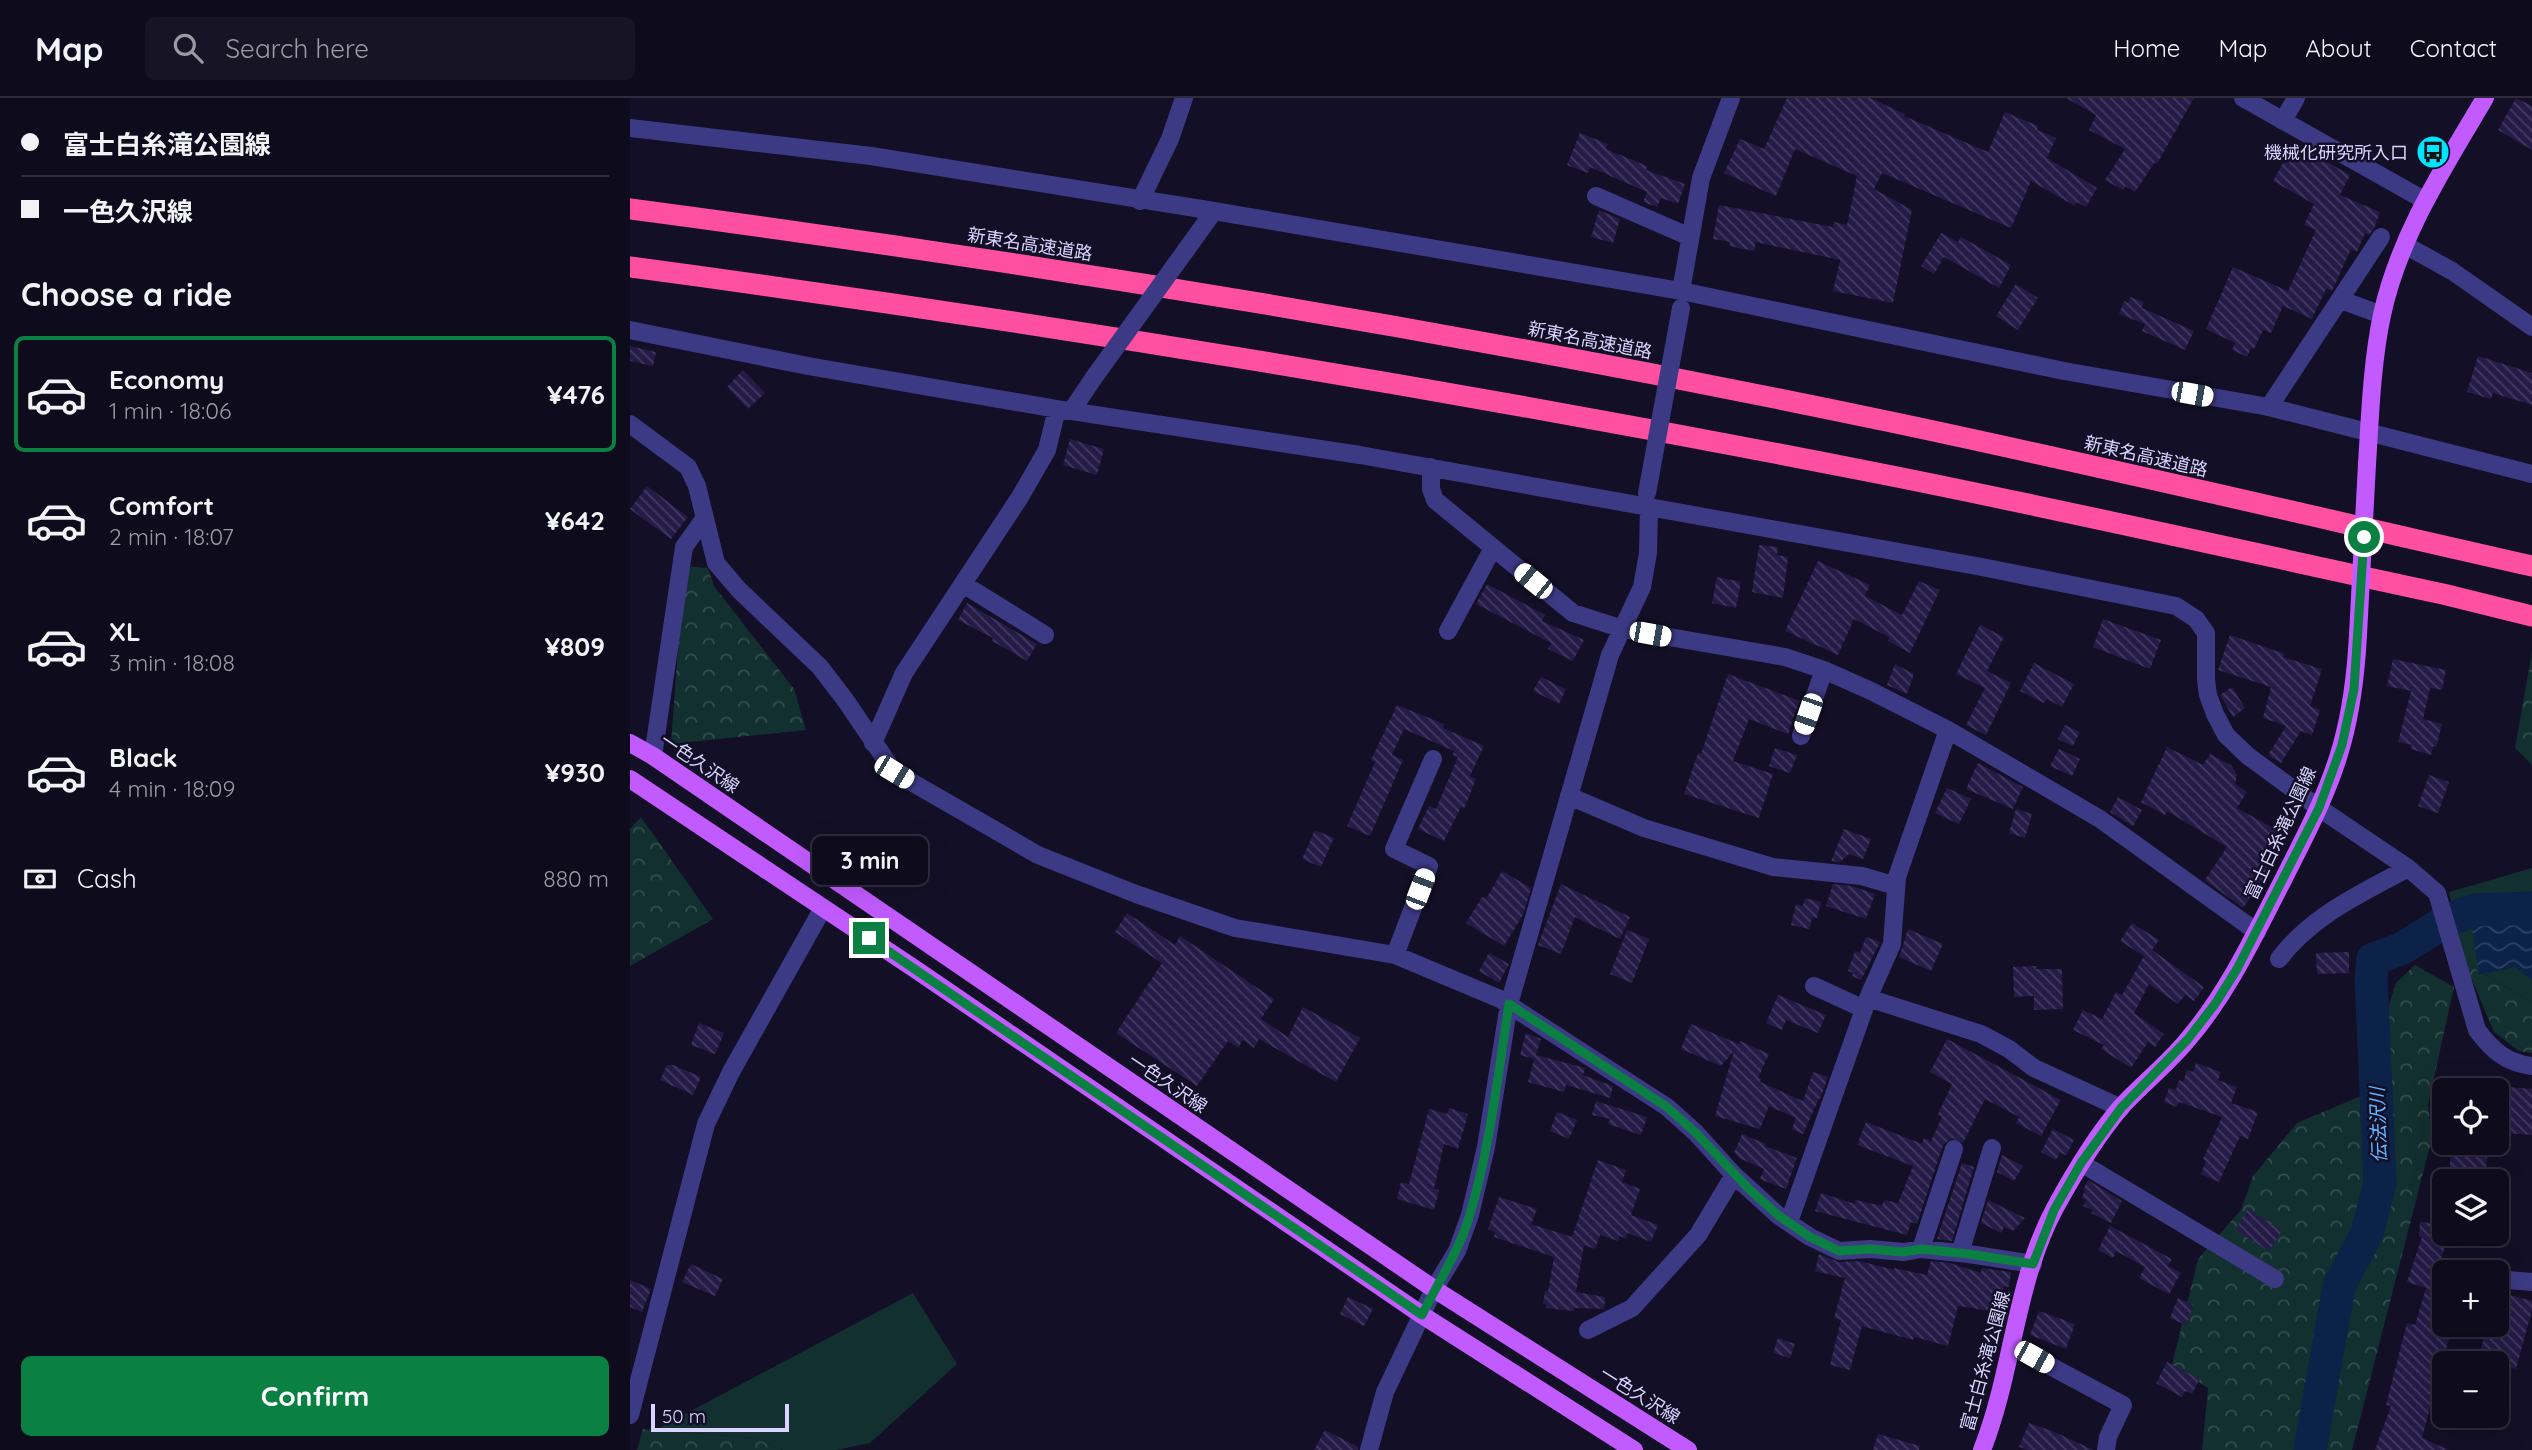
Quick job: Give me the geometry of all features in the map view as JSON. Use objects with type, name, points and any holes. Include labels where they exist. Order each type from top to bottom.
[{"type":"highway","name":"新東名高速道路","points":[[630,209],[856,239],[1260,304],[1521,350],[1895,423],[2532,566]]},
{"type":"highway","points":[[630,267],[863,298],[1250,358],[1620,424],[1900,477],[2443,594],[2532,616]]},
{"type":"main road","name":"富士白糸滝公園線","points":[[1982,1450],[1994,1421],[2033,1264],[2054,1210],[2081,1163],[2121,1108],[2188,1039],[2237,969],[2319,808],[2342,745],[2354,689],[2369,435],[2382,316],[2405,245],[2424,200],[2485,98]]},
{"type":"main road","name":"一色久沢線","points":[[630,743],[653,756],[1434,1289],[1688,1450]]},
{"type":"main road","points":[[630,779],[1422,1315],[1633,1450]]},
{"type":"street","points":[[1140,201],[1170,139],[1184,98]]},
{"type":"street","points":[[1369,1450],[1385,1392],[1434,1289],[1457,1251],[1470,1215],[1486,1147],[1509,1004],[1610,655],[1642,587],[1648,554],[1648,500],[1690,237],[1701,178],[1731,98]]},
{"type":"street","points":[[2243,98],[2424,200]]},
{"type":"street","points":[[2283,121],[2296,98]]},
{"type":"street","points":[[630,128],[871,156],[1214,211],[2269,407],[2369,435],[2532,474]]},
{"type":"street","points":[[1596,196],[1690,237]]},
{"type":"street","points":[[873,743],[904,673],[1020,497],[1047,450],[1064,409],[1095,376],[1214,211]]},
{"type":"street","points":[[2269,407],[2381,237]]},
{"type":"street","points":[[2405,245],[2452,271],[2532,327]]},
{"type":"street","points":[[2341,300],[2382,316]]},
{"type":"street","points":[[630,330],[808,366],[1064,409],[1648,500],[2176,606],[2196,619],[2206,633],[2208,695],[2226,735],[2248,756],[2319,808],[2409,868],[2437,893],[2477,1030],[2491,1048],[2508,1060],[2532,1066]]},
{"type":"street","points":[[630,424],[688,467],[697,486],[716,563],[739,590],[820,667],[894,772],[1038,855],[1090,877],[1235,928],[1395,956],[1509,1004],[1667,1107],[1779,1216],[1810,1237],[1839,1251],[1870,1249],[1903,1252],[1922,1249],[2033,1264]]},
{"type":"street","points":[[1431,467],[1431,489],[1435,500],[1573,613],[1623,629],[1785,657],[1824,670],[1948,730],[2100,820],[2257,932]]},
{"type":"street","points":[[653,756],[684,547],[704,519]]},
{"type":"street","points":[[1448,631],[1493,548]]},
{"type":"street","points":[[963,584],[1045,635]]},
{"type":"street","points":[[1801,736],[1824,670]]},
{"type":"street","points":[[1789,1222],[1866,1004],[1892,944],[1897,877],[1948,730]]},
{"type":"street","points":[[1395,956],[1429,866],[1394,849],[1433,759]]},
{"type":"street","points":[[1569,796],[1644,828],[1773,867],[1862,876],[1896,886]]},
{"type":"street","points":[[2279,960],[2290,945],[2330,910],[2409,868]]},
{"type":"street","points":[[630,1415],[706,1124],[731,1072],[823,908]]},
{"type":"street","points":[[1814,986],[1866,1004],[1981,1034],[2009,1049],[2034,1068],[2121,1108]]},
{"type":"street","points":[[1960,1253],[1992,1148]]},
{"type":"street","points":[[1922,1249],[1954,1149]]},
{"type":"street","points":[[2081,1163],[2275,1279]]},
{"type":"street","points":[[1588,1329],[1632,1308],[1698,1235],[1734,1175]]},
{"type":"street","points":[[2509,1280],[2532,1282]]},
{"type":"street","points":[[2011,1345],[2123,1405],[2108,1437],[2106,1450]]},
{"type":"green space","points":[[684,566],[708,568],[714,586],[794,689],[806,730],[671,744]]},
{"type":"green space","points":[[2532,652],[2532,765],[2515,748]]},
{"type":"green space","points":[[641,817],[713,919],[630,966],[630,829]]},
{"type":"green space","points":[[2532,868],[2532,1002],[2465,963],[2449,892]]},
{"type":"green space","points":[[2465,963],[2532,1002],[2532,1053],[2519,1051],[2494,1032]]},
{"type":"green space","points":[[2415,965],[2454,987],[2428,1105],[2432,1138],[2352,1450],[2202,1450],[2208,1388],[2172,1365],[2198,1259],[2241,1210],[2253,1176],[2297,1123],[2375,1090],[2373,1054],[2396,983]]},
{"type":"green space","points":[[913,1293],[957,1364],[870,1443],[836,1450],[783,1450],[755,1438],[655,1430]]},
{"type":"green space","points":[[643,1429],[755,1438],[783,1450],[637,1450]]},
{"type":"water","points":[[2532,891],[2532,980],[2515,967],[2479,975],[2468,898],[2522,899]]},
{"type":"building","points":[[1787,98],[1870,98],[1905,114],[1904,116],[1988,152],[2005,112],[2038,126],[2037,130],[2056,138],[2047,158],[2097,188],[2086,207],[2077,202],[2075,206],[2031,181],[2011,228],[1882,173],[1874,189],[1912,210],[1893,303],[1833,291],[1840,260],[1756,242],[1754,251],[1729,246],[1730,242],[1713,239],[1719,205],[1833,227],[1834,222],[1847,225],[1857,176],[1795,149],[1776,196],[1724,173],[1740,139],[1764,149]]},
{"type":"building","points":[[2066,98],[2194,98],[2157,164],[2155,162],[2135,192],[2125,186],[2123,190],[2105,180],[2125,149],[2089,130],[2096,115]]},
{"type":"building","points":[[2516,98],[2532,106],[2532,150],[2498,130]]},
{"type":"building","points":[[1580,133],[1608,144],[1606,149],[1647,166],[1646,170],[1685,184],[1678,204],[1661,198],[1657,207],[1643,202],[1647,192],[1590,167],[1588,173],[1567,165]]},
{"type":"building","points":[[2294,143],[2350,175],[2340,195],[2380,212],[2374,229],[2369,235],[2365,233],[2357,252],[2351,249],[2332,291],[2326,289],[2312,319],[2283,306],[2271,333],[2263,330],[2247,357],[2232,350],[2235,343],[2206,329],[2233,267],[2288,291],[2316,230],[2304,225],[2314,204],[2273,181]]},
{"type":"building","points":[[1599,210],[1620,219],[1613,243],[1591,237]]},
{"type":"building","points":[[1941,233],[1958,242],[1961,237],[2011,265],[1999,288],[1944,257],[1934,274],[1921,266]]},
{"type":"building","points":[[2016,284],[2038,298],[2018,330],[1996,316]]},
{"type":"building","points":[[2130,297],[2144,302],[2142,308],[2194,331],[2185,350],[2142,331],[2145,324],[2119,314],[2124,301],[2128,303]]},
{"type":"building","points":[[630,346],[656,352],[653,366],[630,361]]},
{"type":"building","points":[[2478,356],[2532,373],[2532,405],[2493,393],[2491,399],[2467,392]]},
{"type":"building","points":[[743,370],[765,393],[748,409],[727,387]]},
{"type":"building","points":[[1070,439],[1104,449],[1097,475],[1063,465]]},
{"type":"building","points":[[647,486],[688,517],[671,539],[630,509]]},
{"type":"building","points":[[1759,545],[1778,547],[1777,555],[1788,557],[1783,598],[1752,592]]},
{"type":"building","points":[[1818,561],[1870,585],[1865,596],[1902,615],[1919,581],[1940,590],[1910,653],[1888,641],[1889,637],[1854,619],[1838,655],[1785,631]]},
{"type":"building","points":[[1717,577],[1741,582],[1736,608],[1712,603]]},
{"type":"building","points":[[1487,584],[1545,615],[1542,621],[1584,640],[1573,661],[1548,649],[1551,643],[1476,604]]},
{"type":"building","points":[[967,603],[1037,644],[1027,661],[992,641],[993,638],[958,620]]},
{"type":"building","points":[[2103,619],[2161,640],[2150,669],[2093,647]]},
{"type":"building","points":[[1980,625],[2004,637],[1987,671],[2011,683],[1986,735],[1966,725],[1985,688],[1956,674]]},
{"type":"building","points":[[2230,635],[2285,654],[2283,657],[2322,669],[2310,706],[2320,710],[2312,735],[2301,731],[2281,763],[2268,755],[2286,726],[2263,718],[2271,687],[2218,670]]},
{"type":"building","points":[[2393,659],[2446,670],[2442,690],[2430,688],[2423,719],[2442,724],[2431,755],[2411,749],[2412,745],[2398,742],[2411,691],[2387,686]]},
{"type":"building","points":[[2034,663],[2074,684],[2062,707],[2047,699],[2044,703],[2020,691]]},
{"type":"building","points":[[1895,664],[1914,674],[1907,694],[1887,685]]},
{"type":"building","points":[[1728,674],[1800,701],[1788,734],[1749,719],[1733,761],[1773,774],[1759,818],[1684,794],[1698,753],[1701,754]]},
{"type":"building","points":[[1541,677],[1566,689],[1559,704],[1533,691]]},
{"type":"building","points":[[2232,687],[2245,708],[2233,717],[2220,695]]},
{"type":"building","points":[[1397,705],[1444,724],[1443,728],[1484,746],[1470,776],[1476,779],[1464,809],[1461,807],[1444,841],[1418,829],[1429,806],[1436,809],[1458,757],[1453,755],[1454,751],[1404,729],[1392,755],[1403,760],[1370,836],[1347,826],[1375,762],[1371,760]]},
{"type":"building","points":[[2065,725],[2080,732],[2073,746],[2058,739]]},
{"type":"building","points":[[2167,747],[2203,765],[2210,754],[2231,765],[2237,775],[2235,784],[2247,792],[2237,808],[2282,833],[2268,859],[2274,862],[2243,908],[2205,880],[2227,847],[2167,811],[2165,815],[2141,802]]},
{"type":"building","points":[[1775,748],[1797,755],[1790,773],[1769,766]]},
{"type":"building","points":[[2059,749],[2080,759],[2072,776],[2050,766]]},
{"type":"building","points":[[1978,763],[2023,787],[2013,809],[1966,789]]},
{"type":"building","points":[[2429,775],[2449,782],[2438,813],[2418,806]]},
{"type":"building","points":[[1947,788],[1971,799],[1959,824],[1935,813]]},
{"type":"building","points":[[2118,797],[2142,810],[2133,826],[2110,812]]},
{"type":"building","points":[[2016,809],[2032,814],[2025,838],[2009,833]]},
{"type":"building","points":[[1844,829],[1871,839],[1863,859],[1849,854],[1840,862],[1831,861]]},
{"type":"building","points":[[1315,830],[1334,838],[1321,867],[1302,859]]},
{"type":"building","points":[[1502,871],[1531,888],[1523,915],[1504,946],[1466,923],[1482,897],[1486,899]]},
{"type":"building","points":[[1561,884],[1630,917],[1620,939],[1575,917],[1561,954],[1538,945]]},
{"type":"building","points":[[1833,884],[1852,886],[1875,894],[1866,919],[1826,906]]},
{"type":"building","points":[[1805,898],[1821,902],[1817,918],[1812,918],[1809,929],[1791,925],[1796,904],[1803,906]]},
{"type":"building","points":[[1127,913],[1175,945],[1180,936],[1274,999],[1261,1019],[1288,1037],[1303,1007],[1360,1038],[1336,1082],[1259,1039],[1254,1048],[1243,1040],[1238,1048],[1228,1041],[1197,1086],[1116,1033],[1162,963],[1115,932]]},
{"type":"building","points":[[2132,923],[2159,940],[2152,950],[2204,987],[2194,1001],[2185,995],[2178,1004],[2149,984],[2134,1013],[2164,1034],[2155,1047],[2148,1042],[2131,1068],[2101,1049],[2104,1045],[2073,1030],[2083,1010],[2102,1019],[2116,992],[2122,995],[2144,956],[2120,941]]},
{"type":"building","points":[[1908,929],[1943,944],[1931,971],[1899,957]]},
{"type":"building","points":[[1627,930],[1649,939],[1632,983],[1610,974]]},
{"type":"building","points":[[1866,937],[1880,942],[1861,980],[1848,971],[1855,951],[1860,953]]},
{"type":"building","points":[[2349,952],[2349,973],[2317,974],[2316,953]]},
{"type":"building","points":[[1489,953],[1509,964],[1499,983],[1479,971]]},
{"type":"building","points":[[2036,966],[2036,969],[2062,969],[2063,1009],[2034,1010],[2034,996],[2014,997],[2013,967]]},
{"type":"building","points":[[1778,995],[1826,1015],[1818,1033],[1786,1020],[1782,1030],[1766,1023]]},
{"type":"building","points":[[699,1023],[724,1033],[715,1054],[691,1045]]},
{"type":"building","points":[[1691,1024],[1769,1054],[1758,1078],[1761,1079],[1760,1082],[1803,1101],[1813,1072],[1828,1077],[1803,1134],[1792,1129],[1796,1118],[1769,1106],[1760,1129],[1715,1116],[1734,1051],[1721,1066],[1681,1049]]},
{"type":"building","points":[[1526,1033],[1541,1039],[1536,1055],[1585,1068],[1583,1075],[1613,1086],[1610,1098],[1566,1085],[1564,1092],[1528,1082],[1534,1059],[1520,1055]]},
{"type":"building","points":[[1947,1039],[2061,1100],[2041,1136],[2016,1123],[2019,1117],[1985,1099],[1963,1143],[1952,1138],[1943,1145],[1917,1224],[1911,1222],[1907,1235],[1815,1211],[1821,1193],[1855,1204],[1856,1200],[1882,1206],[1884,1200],[1898,1203],[1913,1166],[1857,1145],[1866,1122],[1922,1144],[1924,1138],[1931,1141],[1942,1117],[1938,1114],[1952,1084],[1930,1072]]},
{"type":"building","points":[[2196,1063],[2221,1072],[2218,1080],[2237,1087],[2231,1103],[2258,1112],[2248,1139],[2240,1136],[2219,1182],[2201,1174],[2206,1161],[2203,1159],[2222,1117],[2179,1102],[2177,1107],[2164,1102],[2169,1088],[2176,1090],[2179,1080],[2183,1082],[2187,1070],[2193,1072]]},
{"type":"building","points":[[667,1065],[701,1077],[693,1095],[660,1080]]},
{"type":"building","points":[[2509,1087],[2532,1089],[2532,1135],[2509,1133]]},
{"type":"building","points":[[1596,1101],[1647,1117],[1641,1135],[1608,1124],[1610,1119],[1592,1115]]},
{"type":"building","points":[[1449,1108],[1468,1114],[1458,1149],[1444,1144],[1434,1189],[1439,1190],[1434,1210],[1397,1199],[1401,1182],[1409,1184],[1429,1109],[1447,1114]]},
{"type":"building","points":[[1557,1112],[1577,1120],[1569,1139],[1550,1131]]},
{"type":"building","points":[[2053,1129],[2074,1140],[2066,1155],[2060,1153],[2056,1160],[2041,1152]]},
{"type":"building","points":[[1742,1134],[1797,1158],[1786,1189],[1760,1179],[1764,1169],[1734,1153]]},
{"type":"building","points":[[2002,1155],[2023,1166],[2014,1181],[1997,1172]]},
{"type":"building","points":[[2451,1155],[2488,1155],[2486,1169],[2449,1169]]},
{"type":"building","points":[[1598,1160],[1626,1170],[1622,1182],[1640,1189],[1631,1215],[1658,1225],[1651,1242],[1628,1233],[1626,1239],[1620,1236],[1618,1241],[1600,1235],[1595,1249],[1584,1245],[1576,1292],[1605,1297],[1604,1309],[1574,1308],[1574,1311],[1546,1308],[1546,1304],[1543,1304],[1545,1291],[1548,1291],[1554,1257],[1494,1237],[1495,1232],[1488,1229],[1499,1197],[1537,1209],[1531,1224],[1572,1237]]},
{"type":"building","points":[[1962,1163],[1974,1167],[1952,1241],[1937,1239]]},
{"type":"building","points":[[2088,1180],[2122,1201],[2111,1223],[2083,1206],[2086,1200],[2082,1198],[2083,1190]]},
{"type":"building","points":[[1988,1200],[2025,1218],[2013,1231],[2004,1227],[2001,1233],[1981,1223]]},
{"type":"building","points":[[2248,1209],[2282,1231],[2269,1251],[2235,1230]]},
{"type":"building","points":[[2420,1222],[2432,1223],[2432,1246],[2445,1246],[2441,1260],[2432,1260],[2432,1337],[2449,1337],[2445,1351],[2432,1351],[2432,1401],[2422,1438],[2449,1450],[2375,1450],[2391,1406],[2386,1405],[2407,1323],[2415,1325],[2426,1288],[2407,1282],[2422,1237],[2419,1236]]},
{"type":"building","points":[[2110,1226],[2172,1259],[2168,1266],[2181,1273],[2169,1294],[2139,1278],[2145,1267],[2116,1251],[2113,1258],[2098,1250]]},
{"type":"building","points":[[1819,1254],[1839,1262],[1860,1261],[1927,1275],[1931,1261],[1950,1263],[1981,1273],[1982,1268],[2011,1272],[2009,1287],[2004,1286],[2001,1301],[1993,1300],[1991,1311],[1958,1306],[1948,1346],[1862,1326],[1850,1370],[1830,1365],[1841,1320],[1834,1318],[1845,1278],[1815,1271]]},
{"type":"building","points":[[691,1264],[723,1279],[715,1296],[682,1282]]},
{"type":"building","points":[[630,1280],[651,1289],[642,1312],[630,1307]]},
{"type":"building","points":[[2509,1294],[2532,1301],[2516,1369],[2509,1367],[2509,1351],[2480,1351],[2484,1337],[2509,1337]]},
{"type":"building","points":[[1348,1297],[1373,1309],[1364,1326],[1340,1314]]},
{"type":"building","points":[[2178,1298],[2194,1305],[2186,1325],[2170,1318]]},
{"type":"building","points":[[2039,1311],[2075,1324],[2066,1349],[2030,1335]]},
{"type":"building","points":[[1778,1338],[1795,1344],[1790,1358],[1773,1353]]},
{"type":"building","points":[[2167,1362],[2200,1379],[2192,1394],[2185,1391],[2182,1397],[2156,1383]]},
{"type":"building","points":[[2029,1423],[2094,1450],[2028,1450],[2019,1447]]},
{"type":"building","points":[[1325,1430],[1358,1447],[1358,1450],[1314,1450]]},
{"type":"building","points":[[1878,1434],[1920,1446],[1919,1450],[1873,1450]]},
{"type":"waterway","name":"伝法沢川","points":[[2310,1450],[2339,1286],[2367,1233],[2380,1183],[2371,978],[2373,959],[2401,949],[2446,921],[2474,910],[2532,908]]},
{"type":"place","name":"機械化研究所入口","points":[[2433,152]]},
{"type":"route","points":[[869,938],[1422,1315],[1457,1251],[1470,1215],[1486,1147],[1509,1004],[1667,1107],[1696,1133],[1749,1189],[1779,1216],[1810,1237],[1839,1251],[1870,1249],[1903,1252],[1922,1249],[2033,1264],[2054,1210],[2081,1163],[2121,1108],[2188,1039],[2237,969],[2319,808],[2342,745],[2354,689],[2364,537]]}]
